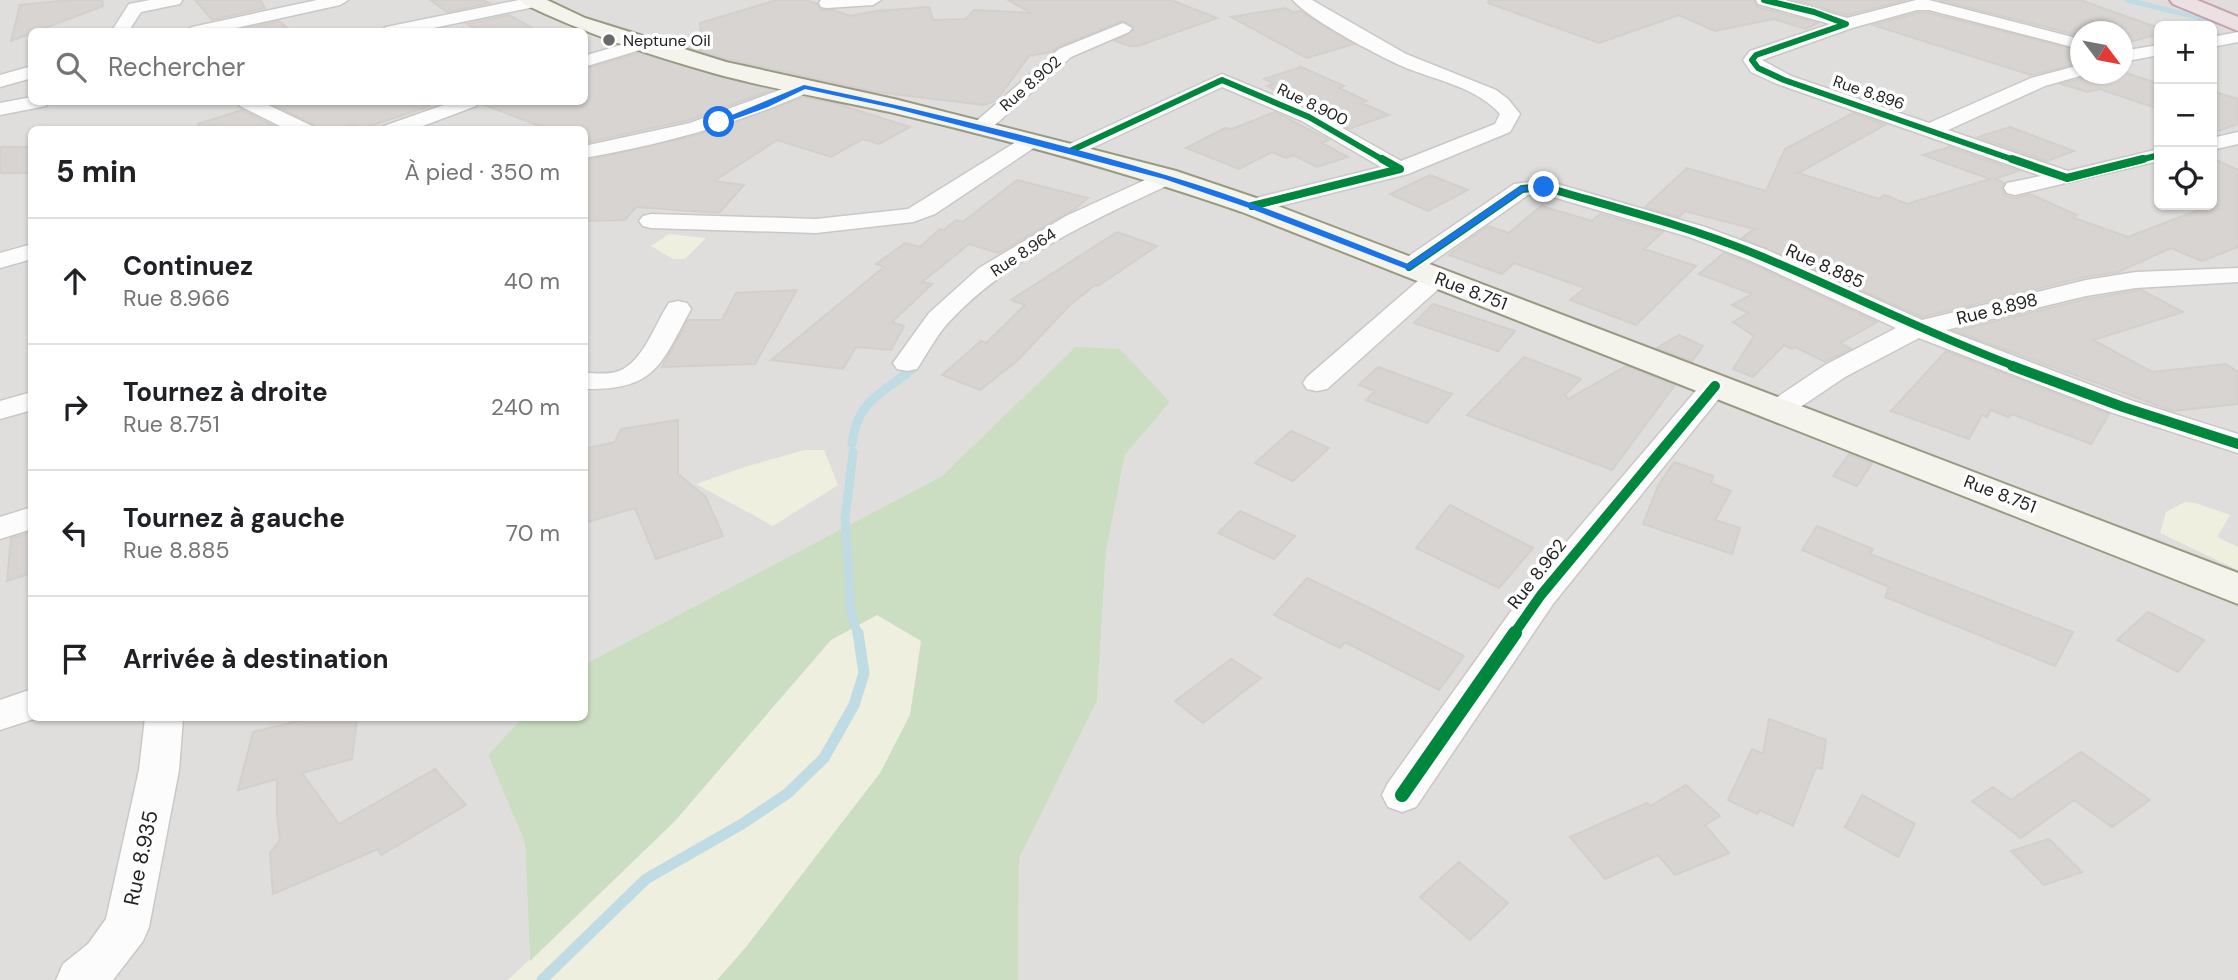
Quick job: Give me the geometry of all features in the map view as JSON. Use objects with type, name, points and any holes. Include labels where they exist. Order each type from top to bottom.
[{"type":"highway","points":[[2180,0],[2238,25]]},
{"type":"main road","name":"Rue 8.751","points":[[532,1],[578,22],[720,68],[1070,151],[1167,177],[1252,206],[1777,410],[1982,486],[2238,589]]},
{"type":"street","points":[[122,28],[135,8],[174,0]]},
{"type":"street","points":[[210,28],[340,0]]},
{"type":"street","points":[[827,4],[873,0]]},
{"type":"street","points":[[1252,206],[1400,169],[1503,128],[1510,114],[1504,105],[1472,87],[1402,59],[1301,0]]},
{"type":"street","points":[[1764,0],[1814,12],[1846,24],[1916,5],[1929,5],[2070,41]]},
{"type":"street","points":[[405,28],[532,1]]},
{"type":"street","name":"Rue 8.896","points":[[1846,24],[1756,55],[1752,60],[1758,68],[1784,80],[2067,178]]},
{"type":"street","name":"Rue 8.902","points":[[980,128],[1065,53],[1123,28]]},
{"type":"street","points":[[2217,40],[2238,37]]},
{"type":"street","points":[[588,61],[644,43]]},
{"type":"street","points":[[2133,54],[2154,51]]},
{"type":"street","points":[[0,81],[28,73]]},
{"type":"street","points":[[1931,130],[2038,82],[2070,73]]},
{"type":"street","name":"Rue 8.900","points":[[1070,151],[1222,80],[1310,117],[1400,169]]},
{"type":"street","points":[[588,151],[719,122],[804,87]]},
{"type":"street","points":[[0,109],[28,104]]},
{"type":"street","points":[[253,105],[297,126]]},
{"type":"street","points":[[402,126],[461,105]]},
{"type":"street","points":[[2217,143],[2238,138]]},
{"type":"street","points":[[651,221],[816,226],[912,215],[927,209],[1031,141]]},
{"type":"street","points":[[2015,188],[2154,156]]},
{"type":"street","name":"Rue 8.964","points":[[906,363],[935,321],[955,301],[1013,255],[1053,231],[1167,177]]},
{"type":"street","name":"Rue 8.885","points":[[1317,383],[1422,273],[1522,189],[1544,187],[1696,232],[1921,329],[2123,407],[2238,444]]},
{"type":"street","points":[[0,261],[28,252]]},
{"type":"street","name":"Rue 8.898","points":[[1777,410],[1835,372],[1900,335],[2086,288],[2136,280],[2238,275]]},
{"type":"street","points":[[588,382],[615,381],[632,376],[641,368],[678,309]]},
{"type":"street","name":"Rue 8.962","points":[[1402,795],[1541,595],[1715,386]]},
{"type":"street","points":[[0,410],[28,402]]},
{"type":"street","points":[[0,528],[28,519]]},
{"type":"street","points":[[0,715],[28,705]]},
{"type":"street","name":"Rue 8.935","points":[[79,980],[104,959],[127,927],[159,770],[164,721]]},
{"type":"shaded area","points":[[0,0],[2238,0],[2238,980],[1018,980],[1019,859],[1097,701],[1106,552],[1125,455],[1170,402],[1075,347],[942,476],[588,662],[588,126],[28,126],[28,721],[519,721],[488,755],[525,843],[530,961],[508,980],[0,980]]},
{"type":"green space","points":[[669,234],[706,238],[685,259],[673,259],[651,246]]},
{"type":"green space","points":[[1075,347],[1120,349],[1170,402],[1125,455],[1106,552],[1097,701],[1019,859],[1018,980],[717,980],[746,947],[880,773],[910,715],[921,641],[877,615],[831,640],[675,821],[530,961],[525,843],[488,755],[519,721],[588,721],[588,662],[942,476]]},
{"type":"green space","points":[[805,450],[824,450],[838,485],[773,526],[696,484],[748,466]]},
{"type":"green space","points":[[2185,502],[2230,515],[2217,537],[2238,547],[2238,570],[2160,533],[2166,512]]},
{"type":"green space","points":[[877,615],[921,641],[910,715],[880,773],[746,947],[717,980],[508,980],[675,821],[832,640]]},
{"type":"building","points":[[102,0],[103,6],[45,28],[28,28],[28,35],[11,41],[20,5]]},
{"type":"building","points":[[195,0],[260,0],[265,8],[212,20]]},
{"type":"building","points":[[430,0],[482,0],[489,3],[447,12]]},
{"type":"building","points":[[777,0],[806,0],[817,4],[821,10],[834,10],[850,16],[929,7],[933,20],[966,19],[974,10],[1031,13],[1008,0],[1171,0],[1217,18],[1138,46],[1115,41],[1134,30],[1133,26],[1122,21],[1051,52],[1029,56],[996,101],[984,105],[876,92],[727,59],[670,42],[701,33],[700,23]]},
{"type":"building","points":[[1489,0],[1754,0],[1757,7],[1818,23],[1805,29],[1774,19],[1715,31],[1679,15],[1599,43],[1488,3]]},
{"type":"building","points":[[1794,0],[1906,0],[1847,15]]},
{"type":"building","points":[[1939,0],[2080,0],[2154,26],[2154,35],[2133,41],[2133,21],[2070,21],[2070,33]]},
{"type":"building","points":[[1286,8],[1293,12],[1300,11],[1354,44],[1307,58],[1231,17]]},
{"type":"building","points":[[1917,13],[1929,13],[2070,48],[2070,66],[2031,75],[1873,25]]},
{"type":"building","points":[[509,15],[532,28],[474,28],[467,24]]},
{"type":"building","points":[[279,21],[287,28],[249,28]]},
{"type":"building","points":[[639,53],[772,90],[689,120],[588,142],[588,126],[540,126],[485,105],[588,105],[588,68]]},
{"type":"building","points":[[1301,67],[1344,86],[1339,88],[1367,101],[1362,103],[1389,115],[1349,129],[1267,86],[1274,84],[1264,79]]},
{"type":"building","points":[[2133,75],[2154,82],[2154,107],[2100,89],[2088,92],[2061,84],[2070,82],[2070,84],[2133,84]]},
{"type":"building","points":[[2217,93],[2238,99],[2238,124],[2217,131]]},
{"type":"building","points":[[804,97],[834,103],[910,127],[879,144],[863,139],[831,157],[777,140],[714,181],[744,185],[719,213],[636,207],[625,220],[588,221],[588,160],[701,134]]},
{"type":"building","points":[[274,105],[430,106],[370,126],[313,124]]},
{"type":"building","points":[[242,110],[273,126],[198,126]]},
{"type":"building","points":[[1275,112],[1329,140],[1322,143],[1348,157],[1317,167],[1294,155],[1286,158],[1272,152],[1239,169],[1186,148],[1225,128],[1232,129]]},
{"type":"building","points":[[1853,113],[1885,125],[1798,173],[1879,199],[1885,195],[1907,204],[1990,179],[1923,155],[1949,147],[2018,171],[1995,179],[2004,183],[2002,189],[2006,196],[2016,198],[2030,194],[2077,215],[2074,218],[2128,237],[2199,210],[2217,210],[2217,160],[2238,170],[2238,247],[2202,261],[2171,248],[2118,272],[2085,277],[1922,317],[1742,238],[1754,229],[1685,211],[1679,217],[1645,207],[1687,168],[1766,191],[1785,149]]},
{"type":"building","points":[[2010,127],[2074,151],[2047,161],[1978,137]]},
{"type":"building","points":[[0,147],[28,147],[28,173],[0,173]]},
{"type":"building","points":[[1430,175],[1468,190],[1428,211],[1390,194]]},
{"type":"building","points":[[1017,180],[1088,198],[1075,209],[998,253],[969,244],[922,282],[932,284],[892,322],[904,326],[891,350],[856,347],[843,369],[771,360],[884,267],[876,264],[905,243],[920,247],[940,229],[944,230],[956,220],[963,222]]},
{"type":"building","points":[[1541,206],[1592,221],[1600,214],[1663,232],[1644,249],[1696,266],[1636,325],[1570,300],[1585,288],[1514,263],[1502,274],[1449,255],[1488,226],[1509,233]]},
{"type":"building","points":[[1117,232],[1157,246],[1098,286],[1095,285],[1070,305],[1017,361],[980,390],[942,375],[981,341],[986,343],[1025,305],[1011,300]]},
{"type":"building","points":[[1724,253],[1877,322],[1840,343],[1851,349],[1825,362],[1795,347],[1792,349],[1784,345],[1753,377],[1733,369],[1754,336],[1733,322],[1748,313],[1732,305],[1752,294],[1699,274]]},
{"type":"building","points":[[797,290],[755,364],[662,367],[688,320],[722,320],[736,293]]},
{"type":"building","points":[[2141,290],[2183,312],[2093,340],[2152,372],[2226,364],[2238,372],[2238,404],[2173,411],[1955,331],[2087,299]]},
{"type":"building","points":[[1433,304],[1515,331],[1498,351],[1414,323]]},
{"type":"building","points":[[1679,335],[1703,346],[1692,361],[1657,348]]},
{"type":"building","points":[[1946,351],[2109,414],[2091,444],[2012,414],[2009,417],[1991,410],[1987,417],[1982,415],[1969,439],[1891,411]]},
{"type":"building","points":[[1524,357],[1581,379],[1565,395],[1568,399],[1626,366],[1675,385],[1612,470],[1467,415]]},
{"type":"building","points":[[1378,367],[1452,394],[1427,423],[1366,400],[1375,391],[1359,385]]},
{"type":"building","points":[[678,420],[678,474],[706,497],[723,536],[656,559],[635,508],[588,522],[588,448],[615,442],[621,429]]},
{"type":"building","points":[[1291,431],[1329,448],[1293,481],[1255,463]]},
{"type":"building","points":[[1849,454],[1872,463],[1857,486],[1833,476]]},
{"type":"building","points":[[1674,462],[1713,476],[1711,483],[1731,491],[1715,520],[1740,528],[1732,554],[1643,524],[1658,486]]},
{"type":"building","points":[[1450,505],[1533,548],[1499,588],[1416,548]]},
{"type":"building","points":[[1240,511],[1295,536],[1274,559],[1218,533]]},
{"type":"building","points":[[1817,526],[1873,549],[1870,554],[2073,632],[2055,666],[1885,597],[1889,587],[1802,550]]},
{"type":"building","points":[[28,533],[28,574],[7,581],[11,538]]},
{"type":"building","points":[[1307,578],[1464,656],[1439,690],[1345,642],[1340,648],[1274,615]]},
{"type":"building","points":[[2148,612],[2204,640],[2178,672],[2117,640]]},
{"type":"building","points":[[1231,659],[1261,678],[1203,723],[1175,701]]},
{"type":"building","points":[[1769,719],[1826,740],[1822,769],[1816,767],[1793,826],[1760,810],[1757,814],[1728,800],[1752,749],[1763,754]]},
{"type":"building","points":[[298,721],[357,721],[352,759],[302,773],[339,824],[435,769],[466,805],[381,855],[378,849],[273,894],[270,853],[280,840],[277,779],[238,790],[253,732]]},
{"type":"building","points":[[2081,752],[2150,800],[2112,827],[2074,800],[2021,838],[1972,801],[1993,787],[2011,800]]},
{"type":"building","points":[[1686,785],[1720,816],[1705,825],[1729,853],[1675,875],[1658,855],[1605,879],[1570,837],[1647,803],[1650,806]]},
{"type":"building","points":[[1862,795],[1915,824],[1898,857],[1845,827]]},
{"type":"building","points":[[2049,839],[2082,872],[2044,885],[2011,851]]},
{"type":"building","points":[[1459,862],[1508,903],[1470,940],[1420,897]]},
{"type":"waterway","points":[[2127,0],[2220,23]]},
{"type":"waterway","points":[[852,444],[859,417],[865,407],[913,368]]},
{"type":"waterway","points":[[853,452],[845,519],[851,613],[858,635]]},
{"type":"waterway","points":[[542,980],[646,879],[742,824],[788,793],[824,758],[854,705],[864,673],[858,633]]},
{"type":"cycle path","points":[[1764,0],[1814,12],[1846,24],[1756,55],[1752,60],[1758,68],[1784,80],[2067,178],[2154,156]]},
{"type":"cycle path","points":[[1070,151],[1222,80],[1309,117],[1400,169],[1252,206]]},
{"type":"cycle path","points":[[1409,267],[1522,189],[1544,187],[1697,232],[1758,255],[1921,329],[2008,364],[2123,407],[2238,444]]},
{"type":"cycle path","points":[[1402,795],[1541,595],[1715,386]]},
{"type":"place","name":"Neptune Oil","points":[[609,40]]},
{"type":"route","points":[[719,122],[804,87],[894,106],[1167,177],[1252,206],[1409,267],[1522,189],[1544,187]]}]
